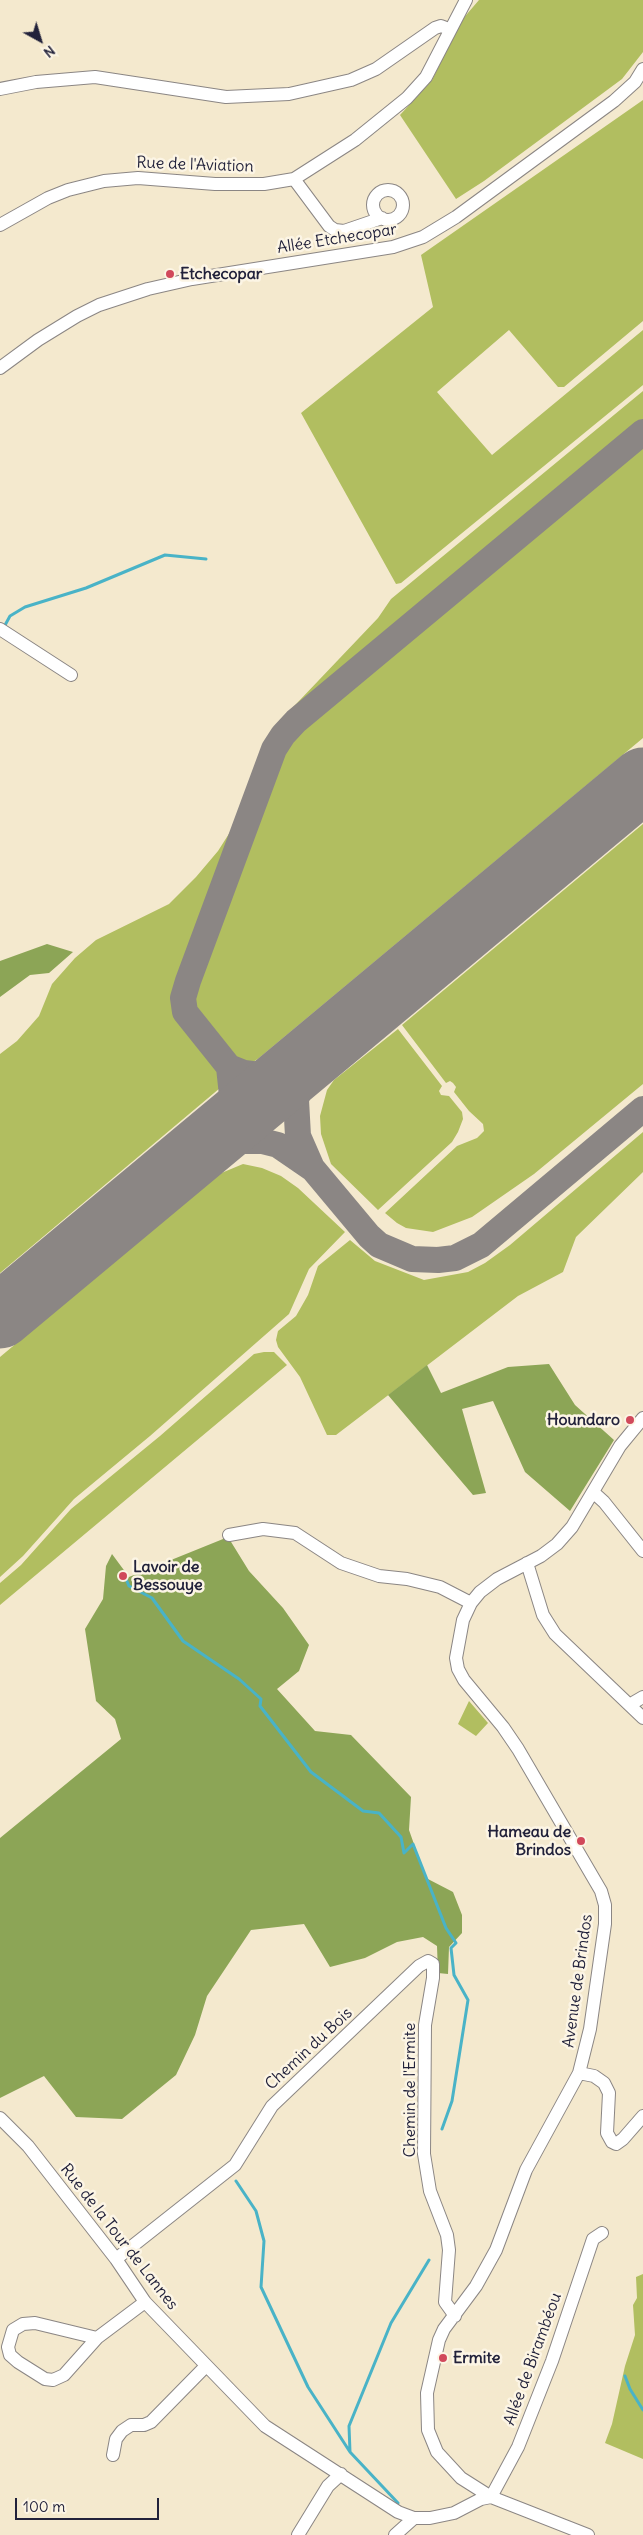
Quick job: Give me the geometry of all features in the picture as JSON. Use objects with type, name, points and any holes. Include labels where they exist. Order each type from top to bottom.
[{"type":"street","name":"Rue de l'Aviation","points":[[0,225],[55,195],[104,181],[138,178],[215,184],[264,184],[294,179],[354,140],[407,98],[426,77],[449,29],[466,0]]},
{"type":"street","points":[[0,89],[36,82],[95,78],[226,97],[289,94],[351,80],[376,69],[435,28],[441,26],[449,29]]},
{"type":"street","name":"Allée Etchecopar","points":[[0,368],[38,340],[77,316],[99,305],[148,289],[192,279],[393,247],[423,237],[456,217],[614,102],[635,82],[643,69]]},
{"type":"street","points":[[294,179],[328,226],[335,230],[344,231],[382,218]]},
{"type":"street","points":[[0,629],[71,675]]},
{"type":"street","points":[[229,1535],[263,1529],[295,1533],[341,1563],[379,1576],[407,1578],[440,1587],[471,1603],[480,1592],[497,1579],[557,1544],[572,1527],[620,1446],[643,1418]]},
{"type":"street","points":[[593,1492],[604,1502],[643,1551]]},
{"type":"street","points":[[527,1563],[543,1615],[555,1634],[631,1704],[643,1718]]},
{"type":"street","name":"Avenue de Brindos","points":[[471,1603],[463,1620],[456,1658],[458,1669],[464,1680],[503,1727],[518,1749],[601,1891],[605,1905],[605,1924],[590,2029],[578,2073],[526,2170],[496,2250],[476,2286],[444,2329],[434,2355],[427,2393],[428,2430],[437,2452],[446,2464],[461,2478],[491,2497],[566,2531],[588,2535]]},
{"type":"street","points":[[631,1704],[643,1696]]},
{"type":"street","name":"Chemin de l'Ermite","points":[[419,1966],[428,1961],[433,1964],[433,1978],[425,2025],[424,2154],[430,2191],[447,2235],[449,2250],[445,2302],[455,2316]]},
{"type":"street","name":"Chemin du Bois","points":[[116,2259],[235,2165],[272,2106],[419,1966]]},
{"type":"street","points":[[578,2073],[594,2076],[604,2083],[609,2094],[607,2133],[612,2142],[616,2144],[623,2139],[643,2116]]},
{"type":"street","name":"Rue de la Tour de Lannes","points":[[0,2118],[28,2146],[116,2259],[145,2302],[266,2426],[398,2512],[414,2518],[430,2518],[454,2513],[481,2499],[491,2497]]},
{"type":"street","name":"Allée de Birambéou","points":[[491,2497],[518,2447],[542,2387],[593,2239],[602,2233]]},
{"type":"street","points":[[98,2338],[35,2324],[23,2324],[13,2330],[8,2347],[10,2355],[18,2362],[45,2379],[54,2380],[64,2375],[98,2338],[145,2302]]},
{"type":"street","points":[[113,2455],[116,2439],[122,2431],[131,2424],[144,2425],[151,2422],[206,2366]]},
{"type":"street","points":[[298,2535],[328,2486],[341,2474]]},
{"type":"street","points":[[395,2535],[414,2518]]},
{"type":"green space","points":[[479,0],[643,0],[643,52],[622,79],[484,181],[456,199],[400,115],[432,80],[461,21]]},
{"type":"green space","points":[[643,100],[643,321],[564,387],[558,387],[509,330],[437,392],[492,455],[643,330],[643,385],[401,583],[396,584],[301,413],[433,307],[421,255]]},
{"type":"green space","points":[[643,391],[643,426],[291,719],[273,740],[270,735],[279,722],[378,618],[391,599]]},
{"type":"green space","points":[[643,439],[643,738],[259,1058],[246,1067],[234,1063],[223,1055],[193,1016],[188,1005],[189,994],[278,752],[285,740],[308,718]]},
{"type":"green space","points":[[264,761],[178,997],[179,1010],[183,1021],[221,1066],[223,1080],[220,1088],[0,1273],[0,1054],[17,1041],[39,1016],[52,984],[75,958],[96,940],[169,904],[196,877],[218,851],[232,829],[256,765]]},
{"type":"green space","points":[[643,824],[643,1084],[534,1174],[472,1217],[433,1232],[406,1228],[397,1223],[385,1213],[457,1146],[477,1138],[484,1131],[483,1124],[469,1111],[454,1092],[456,1087],[453,1083],[450,1081],[446,1083],[402,1025]]},
{"type":"green space","points":[[47,944],[73,952],[49,973],[30,975],[0,997],[0,961]]},
{"type":"green space","points":[[398,1029],[442,1086],[439,1091],[441,1095],[449,1096],[462,1112],[463,1119],[452,1142],[378,1210],[331,1164],[321,1134],[320,1116],[327,1090],[334,1080]]},
{"type":"green space","points":[[643,1132],[643,1172],[576,1237],[563,1272],[518,1296],[336,1435],[327,1435],[300,1377],[278,1347],[276,1340],[278,1331],[296,1316],[308,1295],[318,1266],[350,1240],[375,1261],[424,1280],[468,1272],[485,1263],[510,1245]]},
{"type":"green space","points":[[243,1164],[262,1168],[281,1176],[298,1188],[345,1232],[309,1269],[289,1314],[150,1436],[74,1499],[23,1556],[0,1577],[0,1357],[219,1174]]},
{"type":"green space","points":[[274,1352],[287,1365],[0,1605],[0,1583],[21,1565],[71,1509],[160,1436],[254,1354]]},
{"type":"green space","points":[[549,1364],[575,1405],[614,1440],[570,1511],[525,1472],[493,1401],[462,1409],[486,1493],[473,1495],[388,1395],[427,1365],[441,1393],[508,1367]]},
{"type":"green space","points":[[228,1537],[249,1571],[283,1608],[309,1645],[299,1671],[277,1689],[315,1731],[351,1735],[411,1797],[409,1830],[426,1878],[453,1892],[462,1915],[462,1933],[449,1947],[448,1974],[438,1973],[437,1946],[423,1937],[397,1942],[365,1958],[330,1967],[304,1924],[251,1930],[207,1996],[195,2035],[176,2075],[122,2119],[76,2117],[44,2076],[0,2098],[0,1838],[121,1739],[115,1719],[96,1701],[85,1629],[103,1599],[106,1566],[112,1554],[129,1577]]},
{"type":"green space","points":[[469,1701],[488,1723],[476,1736],[458,1724]]},
{"type":"green space","points":[[643,2274],[643,2459],[605,2443],[612,2424],[625,2366],[635,2335],[633,2305],[637,2298],[636,2277]]},
{"type":"waterway","points":[[4,627],[10,616],[25,607],[86,588],[165,555],[206,559]]},
{"type":"waterway","points":[[126,1579],[129,1586],[152,1598],[183,1641],[239,1679],[261,1699],[260,1706],[311,1772],[363,1811],[379,1813],[401,1837],[404,1853],[413,1844],[446,1928],[456,1943],[451,1948],[454,1975],[468,2000],[452,2101],[442,2129]]},
{"type":"waterway","points":[[236,2181],[256,2211],[264,2241],[261,2287],[308,2387],[350,2452]]},
{"type":"waterway","points":[[398,2503],[350,2452],[349,2426],[391,2323],[429,2260]]},
{"type":"waterway","points":[[625,2376],[630,2389],[643,2410]]},
{"type":"taxiway","points":[[315,1053],[284,1073],[269,1076],[244,1073],[229,1067],[185,1012],[183,998],[274,749],[283,735],[296,721],[643,432]]},
{"type":"taxiway","points":[[312,1168],[298,1136],[296,1100],[303,1077],[318,1054]]},
{"type":"taxiway","points":[[198,1149],[223,1123],[229,1109],[232,1095],[229,1067]]},
{"type":"taxiway","points":[[187,1159],[216,1144],[227,1141],[262,1141],[278,1145],[313,1169],[369,1236],[379,1245],[412,1259],[438,1260],[455,1258],[481,1245],[643,1109]]},
{"type":"runway","points":[[0,1316],[643,780]]},
{"type":"place","name":"Etchecopar","points":[[170,274]]},
{"type":"place","name":"Houndaro","points":[[630,1420]]},
{"type":"place","name":"Lavoir de Bessouye","points":[[123,1576]]},
{"type":"place","name":"Hameau de Brindos","points":[[581,1841]]},
{"type":"place","name":"Ermite","points":[[443,2358]]}]
